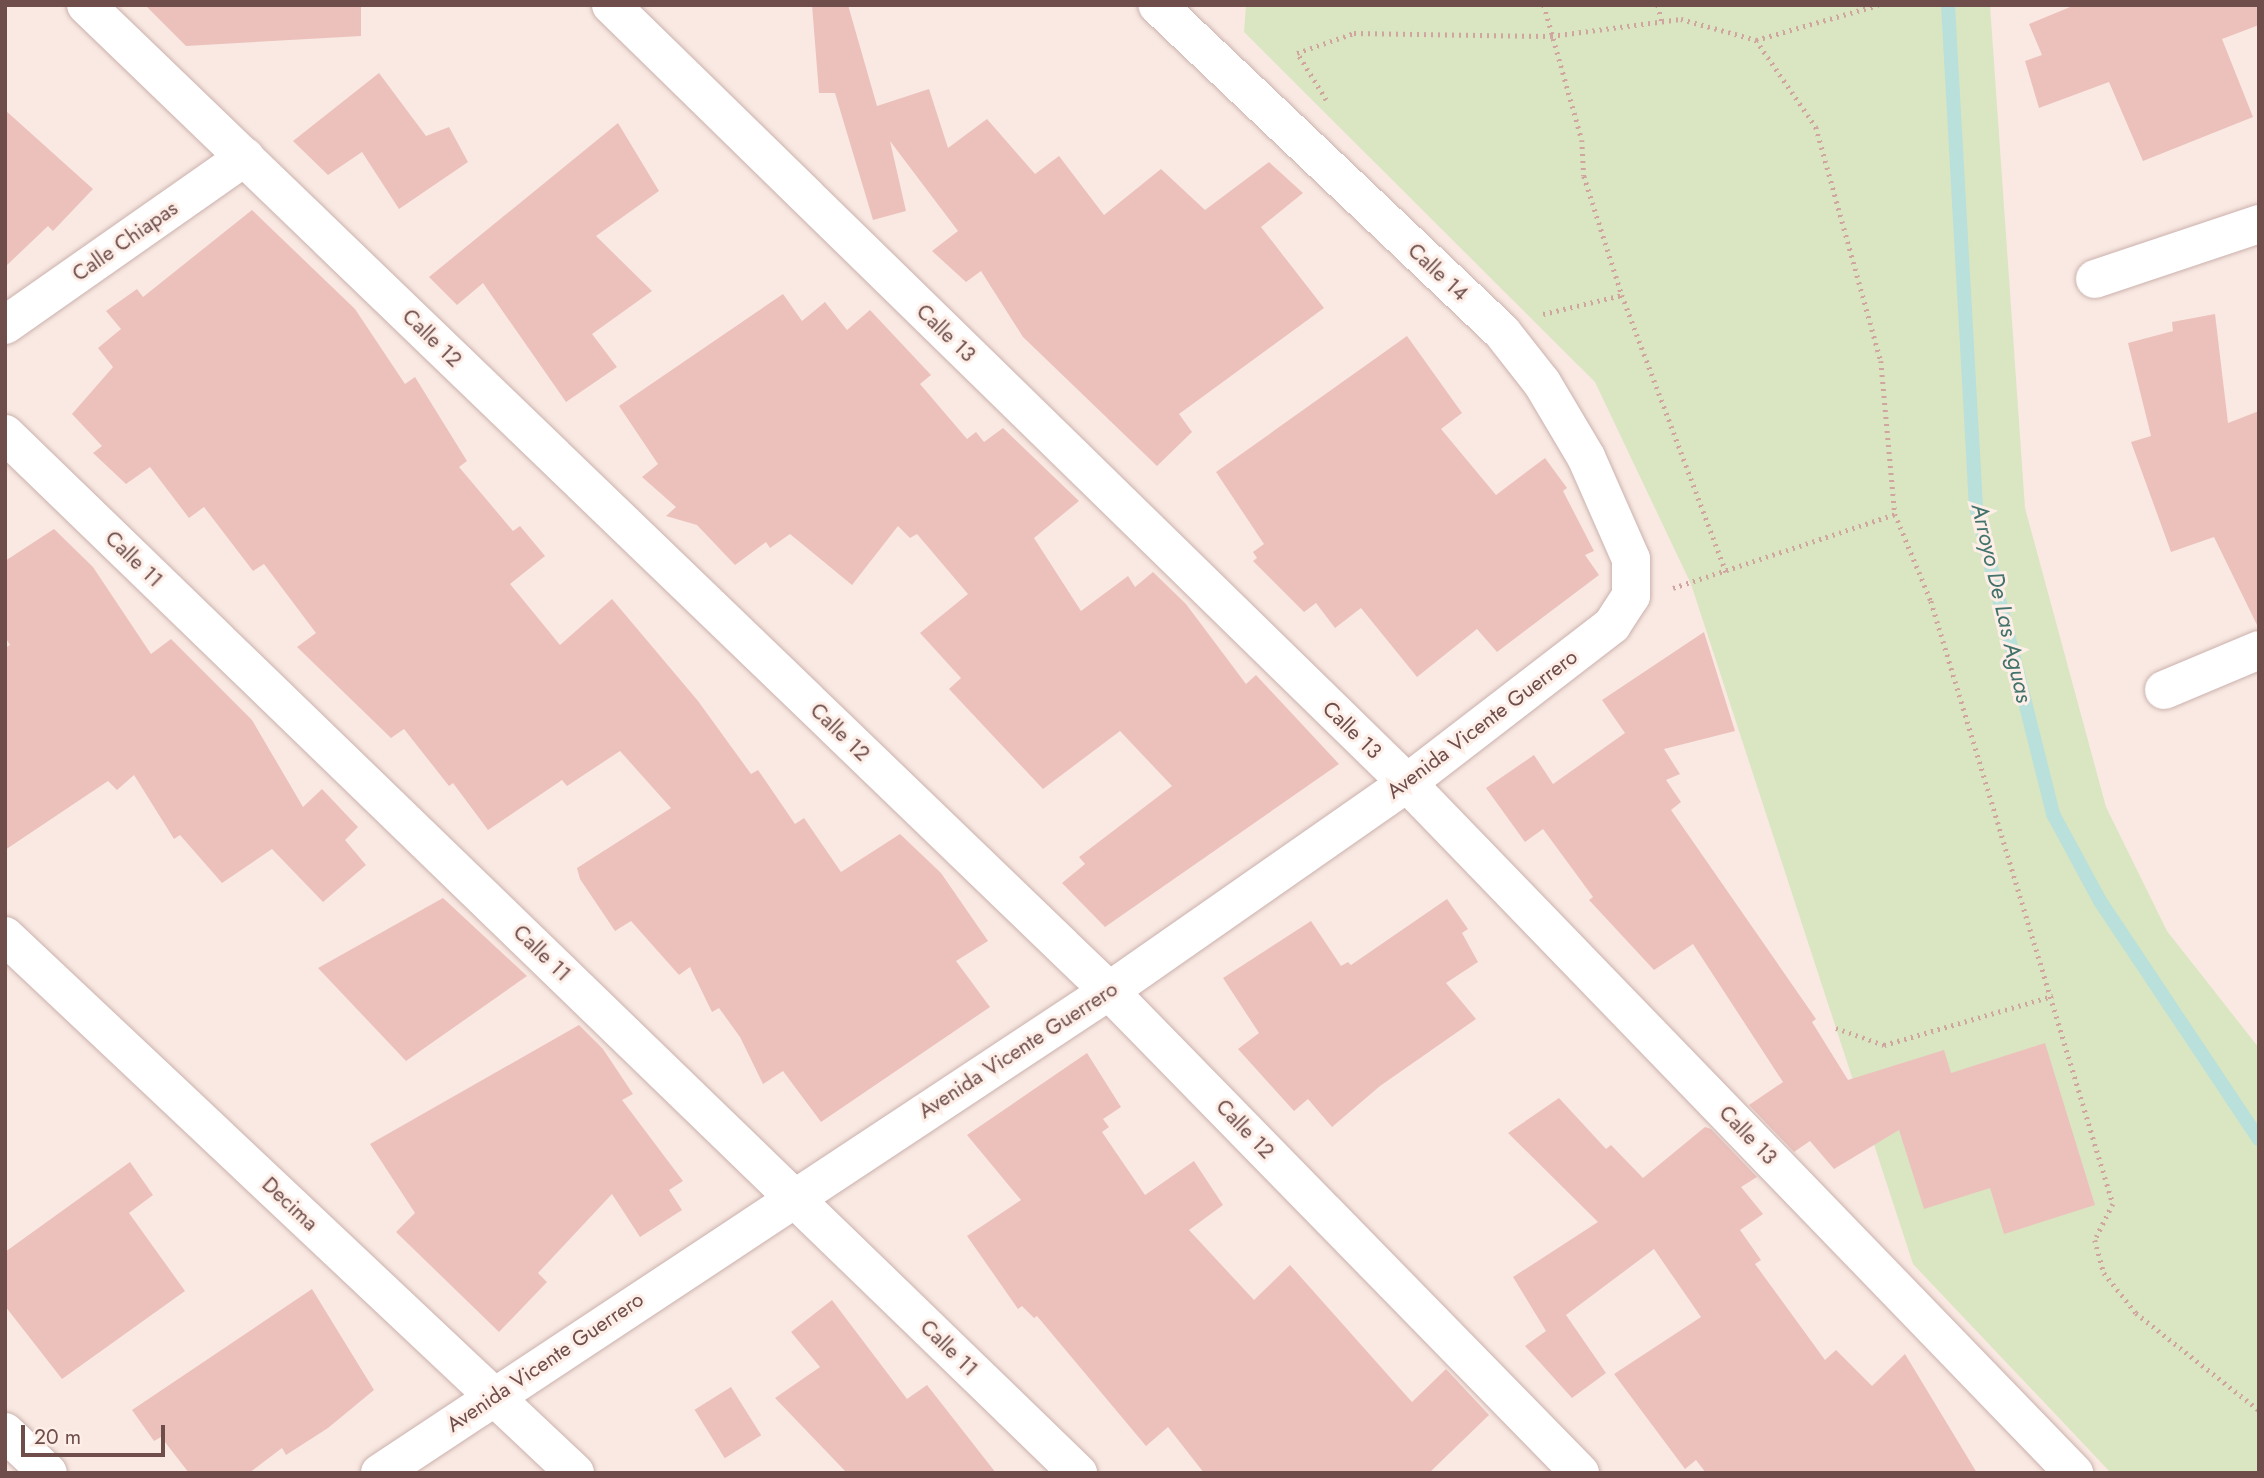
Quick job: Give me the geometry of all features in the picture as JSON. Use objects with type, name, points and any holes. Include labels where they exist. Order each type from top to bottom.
[{"type":"street","name":"Calle 12","points":[[86,5],[1109,990],[1580,1473]]},
{"type":"street","name":"Calle 13","points":[[611,5],[1407,783],[2074,1473]]},
{"type":"street","name":"Calle 14","points":[[1157,5],[1502,332],[1542,383],[1586,457],[1631,559],[1631,596]]},
{"type":"street","name":"Calle Chiapas","points":[[5,325],[245,158]]},
{"type":"street","points":[[2095,278],[2259,224]]},
{"type":"street","name":"Calle 11","points":[[5,434],[1078,1473]]},
{"type":"street","name":"Avenida Vicente Guerrero","points":[[380,1473],[1109,990],[1407,783],[1612,625],[1631,596]]},
{"type":"street","points":[[2164,690],[2259,650]]},
{"type":"street","name":"Decima","points":[[5,936],[575,1473]]},
{"type":"street","points":[[5,1432],[48,1473]]},
{"type":"path","points":[[1544,5],[1582,140],[1584,176],[1622,295],[1726,572]]},
{"type":"path","points":[[1658,5],[1662,22]]},
{"type":"path","points":[[1330,107],[1297,53],[1354,33],[1551,36],[1681,19],[1756,40],[1878,5]]},
{"type":"path","points":[[1756,40],[1816,127],[1881,361],[1895,514],[1931,601],[2053,996],[2113,1204],[2095,1240],[2104,1273],[2136,1313],[2259,1410]]},
{"type":"path","points":[[1541,315],[1622,295]]},
{"type":"path","points":[[1631,596],[1726,572],[1895,514]]},
{"type":"path","points":[[1836,1028],[1884,1045],[2053,996]]},
{"type":"green space","points":[[1246,5],[1990,5],[2025,508],[2106,807],[2167,931],[2259,1048],[2259,1473],[2111,1473],[1913,1264],[1691,584],[1595,382],[1244,32]]},
{"type":"building","points":[[145,5],[361,5],[361,36],[186,46]]},
{"type":"building","points":[[812,5],[848,5],[877,106],[929,89],[948,148],[987,119],[1035,174],[1059,156],[1104,215],[1161,169],[1205,210],[1269,162],[1303,193],[1261,227],[1324,308],[1179,414],[1192,432],[1157,466],[1023,337],[981,271],[966,282],[932,251],[958,231],[890,141],[906,211],[873,220],[835,93],[819,93]]},
{"type":"building","points":[[2075,5],[2259,5],[2259,25],[2222,39],[2253,117],[2143,161],[2109,82],[2039,108],[2025,61],[2042,55],[2029,24]]},
{"type":"building","points":[[379,73],[426,136],[449,127],[468,162],[399,209],[362,152],[328,175],[293,141]]},
{"type":"building","points":[[5,110],[93,189],[53,231],[48,226],[5,267]]},
{"type":"building","points":[[618,123],[659,191],[596,236],[652,291],[592,334],[617,367],[566,402],[483,283],[457,305],[429,277]]},
{"type":"building","points":[[252,210],[355,309],[405,384],[415,377],[467,461],[459,467],[513,531],[520,526],[545,556],[510,584],[560,645],[612,599],[698,701],[751,774],[758,770],[795,824],[804,818],[841,872],[900,834],[941,873],[988,941],[956,961],[990,1007],[821,1122],[783,1071],[763,1084],[740,1037],[719,1008],[712,1012],[690,967],[679,975],[631,921],[615,931],[580,879],[577,868],[671,808],[620,751],[567,786],[562,780],[488,830],[453,783],[449,786],[404,729],[391,738],[297,647],[316,633],[264,564],[253,571],[204,507],[189,518],[150,467],[126,484],[93,453],[102,446],[72,414],[113,367],[98,348],[121,329],[106,311],[137,289],[143,297]]},
{"type":"building","points":[[783,294],[802,321],[825,302],[847,330],[870,310],[931,375],[920,384],[967,439],[976,432],[984,442],[1003,428],[1079,501],[1034,538],[1081,611],[1128,576],[1135,587],[1153,572],[1186,604],[1246,684],[1256,675],[1339,764],[1105,927],[1062,883],[1085,864],[1079,857],[1172,786],[1120,731],[1043,789],[949,689],[961,678],[920,633],[968,594],[917,534],[910,538],[898,526],[852,585],[790,534],[770,548],[766,542],[735,565],[697,525],[666,516],[676,507],[642,477],[658,464],[619,406]]},
{"type":"building","points":[[2215,314],[2228,423],[2259,411],[2259,629],[2214,537],[2171,552],[2131,442],[2151,436],[2128,343],[2173,331],[2172,322]]},
{"type":"building","points":[[1407,336],[1462,413],[1441,429],[1496,495],[1545,458],[1567,488],[1563,491],[1594,551],[1585,555],[1599,575],[1497,652],[1477,629],[1417,677],[1361,608],[1335,628],[1316,603],[1304,612],[1253,561],[1257,558],[1253,552],[1264,544],[1216,472]]},
{"type":"building","points":[[54,529],[93,567],[151,654],[171,639],[252,720],[303,807],[322,789],[358,827],[345,840],[366,865],[323,902],[272,849],[222,883],[180,835],[174,839],[134,775],[117,790],[108,781],[5,850],[5,648],[10,645],[5,637],[5,561]]},
{"type":"building","points":[[1704,632],[1735,731],[1664,749],[1680,774],[1666,780],[1681,802],[1671,810],[1816,1019],[1812,1022],[1848,1080],[1944,1050],[1951,1073],[2045,1043],[2095,1205],[2004,1234],[1990,1188],[1924,1209],[1899,1130],[1834,1169],[1810,1141],[1794,1152],[1749,1105],[1783,1082],[1693,944],[1654,970],[1589,900],[1593,897],[1543,829],[1525,842],[1486,788],[1534,755],[1553,784],[1625,733],[1602,700]]},
{"type":"building","points":[[443,898],[527,976],[406,1061],[318,968]]},
{"type":"building","points":[[1447,899],[1468,929],[1462,933],[1478,962],[1446,983],[1476,1019],[1380,1086],[1332,1127],[1308,1099],[1294,1111],[1238,1049],[1259,1033],[1223,978],[1311,921],[1341,966],[1348,962],[1351,965]]},
{"type":"building","points":[[579,1025],[603,1049],[633,1094],[622,1100],[683,1181],[669,1190],[682,1210],[640,1237],[612,1194],[538,1273],[547,1282],[499,1332],[396,1232],[415,1213],[370,1144]]},
{"type":"building","points":[[1087,1053],[1121,1107],[1103,1119],[1109,1127],[1102,1132],[1145,1195],[1194,1161],[1223,1205],[1189,1230],[1254,1300],[1290,1265],[1412,1402],[1446,1369],[1489,1415],[1429,1473],[1204,1473],[1168,1427],[1146,1446],[1037,1316],[1034,1318],[1022,1306],[1018,1309],[967,1236],[1021,1200],[967,1135]]},
{"type":"building","points":[[1559,1098],[1606,1149],[1611,1145],[1643,1178],[1705,1127],[1711,1129],[1757,1177],[1741,1187],[1763,1214],[1740,1230],[1761,1260],[1755,1264],[1825,1360],[1836,1350],[1872,1386],[1905,1354],[1977,1473],[1706,1473],[1696,1460],[1685,1469],[1614,1374],[1701,1317],[1654,1249],[1566,1315],[1606,1373],[1572,1398],[1525,1346],[1546,1331],[1513,1277],[1598,1222],[1508,1133]]},
{"type":"building","points":[[130,1162],[153,1195],[129,1213],[185,1291],[62,1379],[5,1306],[5,1252]]},
{"type":"building","points":[[312,1289],[374,1390],[328,1428],[286,1455],[282,1448],[249,1473],[189,1473],[161,1437],[154,1441],[132,1410]]},
{"type":"building","points":[[832,1300],[907,1399],[927,1385],[996,1473],[847,1473],[775,1398],[820,1367],[791,1332]]},
{"type":"building","points":[[731,1387],[761,1435],[725,1458],[695,1410]]},
{"type":"waterway","name":"Arroyo De Las Aguas","points":[[1948,5],[1976,507],[2053,814],[2100,901],[2259,1139]]}]
